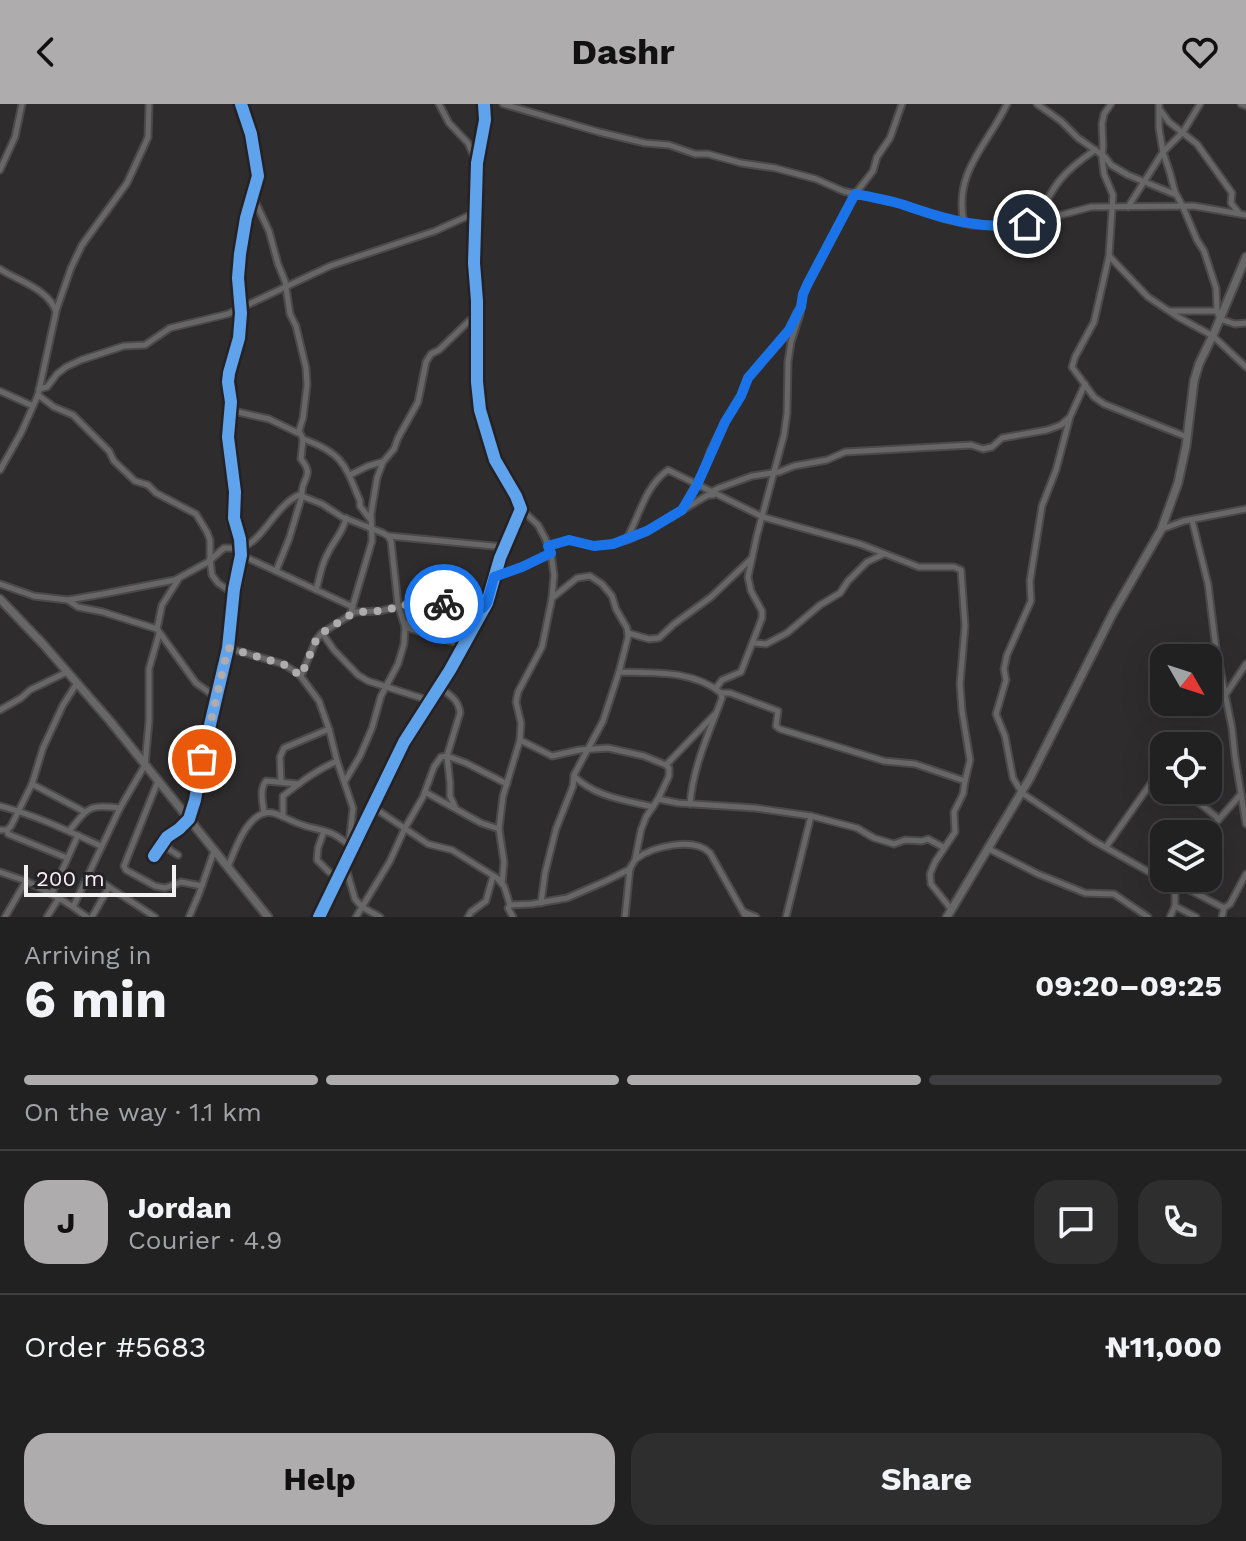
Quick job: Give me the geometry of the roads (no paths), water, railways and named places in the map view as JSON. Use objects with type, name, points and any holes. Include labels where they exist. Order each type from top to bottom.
[{"type":"street","points":[[0,170],[15,137],[22,104]]},
{"type":"street","points":[[0,470],[14,448],[39,392],[56,312],[71,268],[82,245],[127,183],[148,137],[149,104]]},
{"type":"street","points":[[154,856],[164,841],[189,819],[195,800],[228,648],[241,552],[234,518],[235,492],[228,437],[229,373],[239,338],[241,307],[238,265],[246,218],[258,176],[251,134],[241,104]]},
{"type":"street","points":[[439,104],[449,123],[468,143],[477,163]]},
{"type":"street","points":[[484,104],[485,120],[477,163],[474,263],[480,410],[495,460],[521,509],[538,525],[551,553],[554,575],[542,647],[518,692],[516,702],[521,723],[520,740],[503,796],[499,829],[504,862],[502,884],[513,917]]},
{"type":"street","points":[[503,104],[645,143],[669,145],[688,153],[708,154],[805,175],[837,189],[964,223],[992,226],[1036,222],[1091,207],[1183,207],[1243,214]]},
{"type":"street","points":[[690,804],[692,783],[722,698],[718,690],[722,680],[741,672],[762,618],[762,611],[748,582],[784,435],[788,362],[803,294],[855,194],[873,171],[877,157],[890,138],[902,104]]},
{"type":"street","points":[[964,223],[961,208],[964,181],[978,151],[1007,104]]},
{"type":"street","points":[[1111,104],[1102,124],[1104,174],[1112,190],[1109,256],[1094,322],[1072,367],[1094,397],[1104,404],[1187,437]]},
{"type":"street","points":[[1128,207],[1163,152],[1183,132],[1200,104]]},
{"type":"street","points":[[1040,105],[1102,154],[1111,165],[1176,195]]},
{"type":"street","points":[[1160,107],[1169,122],[1197,144],[1232,193],[1231,203],[1243,214]]},
{"type":"street","points":[[1160,107],[1163,152],[1176,195],[1206,256],[1216,288],[1219,315]]},
{"type":"street","points":[[468,143],[480,145]]},
{"type":"street","points":[[1036,222],[1062,176],[1103,146]]},
{"type":"street","points":[[253,197],[269,231],[287,286],[290,314],[306,368],[301,459],[309,471],[276,571]]},
{"type":"street","points":[[39,392],[66,367],[81,360],[124,346],[141,346],[170,328],[218,317],[330,266],[435,231],[477,212]]},
{"type":"street","points":[[1109,256],[1148,297],[1213,336],[1246,367]]},
{"type":"street","points":[[950,914],[1022,793],[1113,613],[1161,530],[1178,483],[1199,364],[1246,257]]},
{"type":"street","points":[[0,269],[45,296],[56,312]]},
{"type":"street","points":[[682,510],[748,378],[787,334],[801,307]]},
{"type":"street","points":[[1169,311],[1219,315],[1245,324]]},
{"type":"street","points":[[370,523],[377,478],[418,402],[426,362],[470,320],[476,321]]},
{"type":"street","points":[[1085,384],[1070,418],[1056,470],[1042,506],[1030,581],[1031,601],[1007,655],[1004,669],[1006,680],[996,711],[1005,736],[1009,768],[1022,793],[1106,847],[1150,871]]},
{"type":"street","points":[[0,391],[33,406]]},
{"type":"street","points":[[39,392],[48,403],[78,419],[135,481],[148,485],[161,496],[196,514],[210,540],[212,575],[234,594]]},
{"type":"street","points":[[229,410],[269,419],[319,444],[335,454],[350,475],[373,535],[350,615]]},
{"type":"street","points":[[548,546],[569,540],[594,546],[626,540],[719,488],[752,476],[827,460],[845,452],[966,445],[985,448],[995,445],[1002,438],[1047,430],[1070,418]]},
{"type":"street","points":[[350,475],[383,462]]},
{"type":"street","points":[[626,540],[639,510],[668,470],[763,517],[860,544],[919,567],[954,567],[961,570],[965,636],[960,684],[970,760],[963,794],[954,812],[955,832],[931,870],[930,880],[950,914]]},
{"type":"street","points":[[241,552],[286,503],[302,496],[346,518],[370,523],[388,536],[504,547]]},
{"type":"street","points":[[319,917],[404,742],[487,603],[504,547],[521,509]]},
{"type":"street","points":[[1161,530],[1184,521],[1246,509]]},
{"type":"street","points":[[1169,510],[1184,521]]},
{"type":"street","points":[[316,590],[321,566],[346,518]]},
{"type":"street","points":[[1192,520],[1208,584],[1246,824]]},
{"type":"street","points":[[388,536],[398,605],[406,627]]},
{"type":"street","points":[[0,584],[34,596],[68,600],[119,592],[182,577],[224,548],[241,552],[353,607]]},
{"type":"street","points":[[494,577],[551,553]]},
{"type":"street","points":[[753,643],[766,644],[787,633],[820,605],[840,593],[867,562],[884,554]]},
{"type":"street","points":[[628,633],[649,639],[659,638],[711,597],[752,558]]},
{"type":"street","points":[[541,903],[548,858],[561,814],[573,786],[574,775],[603,721],[628,637],[612,596],[590,576],[577,578],[552,598]]},
{"type":"street","points":[[73,907],[120,808],[145,765],[149,669],[162,605],[182,577]]},
{"type":"street","points":[[0,599],[110,721],[268,917]]},
{"type":"street","points":[[68,600],[78,607],[158,631],[196,683],[217,698]]},
{"type":"street","points":[[345,781],[360,756],[381,696],[402,655],[406,627],[415,602]]},
{"type":"street","points":[[301,676],[316,640],[355,612],[380,611],[415,602],[483,608]]},
{"type":"street","points":[[406,627],[463,645]]},
{"type":"street","points":[[322,633],[358,675],[431,701]]},
{"type":"street","points":[[228,648],[283,664],[301,676],[319,701],[353,808],[351,847]]},
{"type":"street","points":[[1226,695],[1246,664]]},
{"type":"street","points":[[0,710],[30,690],[67,672]]},
{"type":"street","points":[[619,672],[683,675],[775,709],[779,714],[776,726],[780,729],[884,761],[915,764],[965,781]]},
{"type":"street","points":[[67,858],[4,830],[11,826],[32,784],[43,748],[77,683]]},
{"type":"street","points":[[439,687],[452,697],[460,713],[447,756],[450,796],[455,807]]},
{"type":"street","points":[[666,765],[717,711]]},
{"type":"street","points":[[281,781],[280,757],[284,748],[329,729]]},
{"type":"street","points":[[520,740],[552,756],[608,748],[644,756],[669,768],[669,776],[641,830],[635,860]]},
{"type":"street","points":[[1235,757],[1246,755]]},
{"type":"street","points":[[356,917],[390,861],[441,757],[466,763],[507,784]]},
{"type":"street","points":[[283,817],[283,796],[313,772],[337,761]]},
{"type":"street","points":[[574,775],[597,792],[653,807]]},
{"type":"street","points":[[158,781],[124,866],[155,886],[165,888],[181,882],[202,886]]},
{"type":"street","points":[[264,813],[262,792],[266,781],[300,784]]},
{"type":"street","points":[[32,784],[85,812]]},
{"type":"street","points":[[1106,847],[1150,785]]},
{"type":"street","points":[[425,792],[481,823],[499,829]]},
{"type":"street","points":[[1200,804],[1219,819],[1241,794]]},
{"type":"street","points":[[658,799],[811,816],[857,828],[874,838],[894,844],[928,839],[943,846],[943,849]]},
{"type":"street","points":[[0,806],[18,810],[101,846]]},
{"type":"street","points":[[69,831],[91,807],[120,808]]},
{"type":"street","points":[[373,807],[428,844],[452,850],[502,884]]},
{"type":"street","points":[[228,867],[246,829],[256,816],[264,813],[332,834],[351,847]]},
{"type":"street","points":[[786,917],[811,816]]},
{"type":"street","points":[[324,831],[317,860],[329,872],[340,876]]},
{"type":"street","points":[[52,893],[78,835]]},
{"type":"street","points":[[164,841],[178,855]]},
{"type":"street","points":[[625,917],[630,868],[635,860],[642,854],[666,847],[695,844],[710,853],[745,914],[756,917]]},
{"type":"street","points":[[989,849],[1085,893],[1114,894],[1148,917]]},
{"type":"street","points":[[189,917],[214,850]]},
{"type":"street","points":[[345,864],[353,893],[362,907],[380,917]]},
{"type":"street","points":[[510,905],[541,903],[580,894],[630,868]]},
{"type":"street","points":[[0,872],[52,893],[89,917],[109,887]]},
{"type":"street","points":[[89,874],[155,917]]},
{"type":"street","points":[[1222,917],[1224,908],[1230,904],[1246,874]]},
{"type":"street","points":[[468,917],[486,901],[493,876]]},
{"type":"street","points":[[5,917],[26,881]]},
{"type":"street","points":[[1170,917],[1175,906],[1176,892]]},
{"type":"street","points":[[1191,892],[1224,908]]},
{"type":"street","points":[[47,917],[59,898]]},
{"type":"street","points":[[1175,906],[1196,917]]}]
